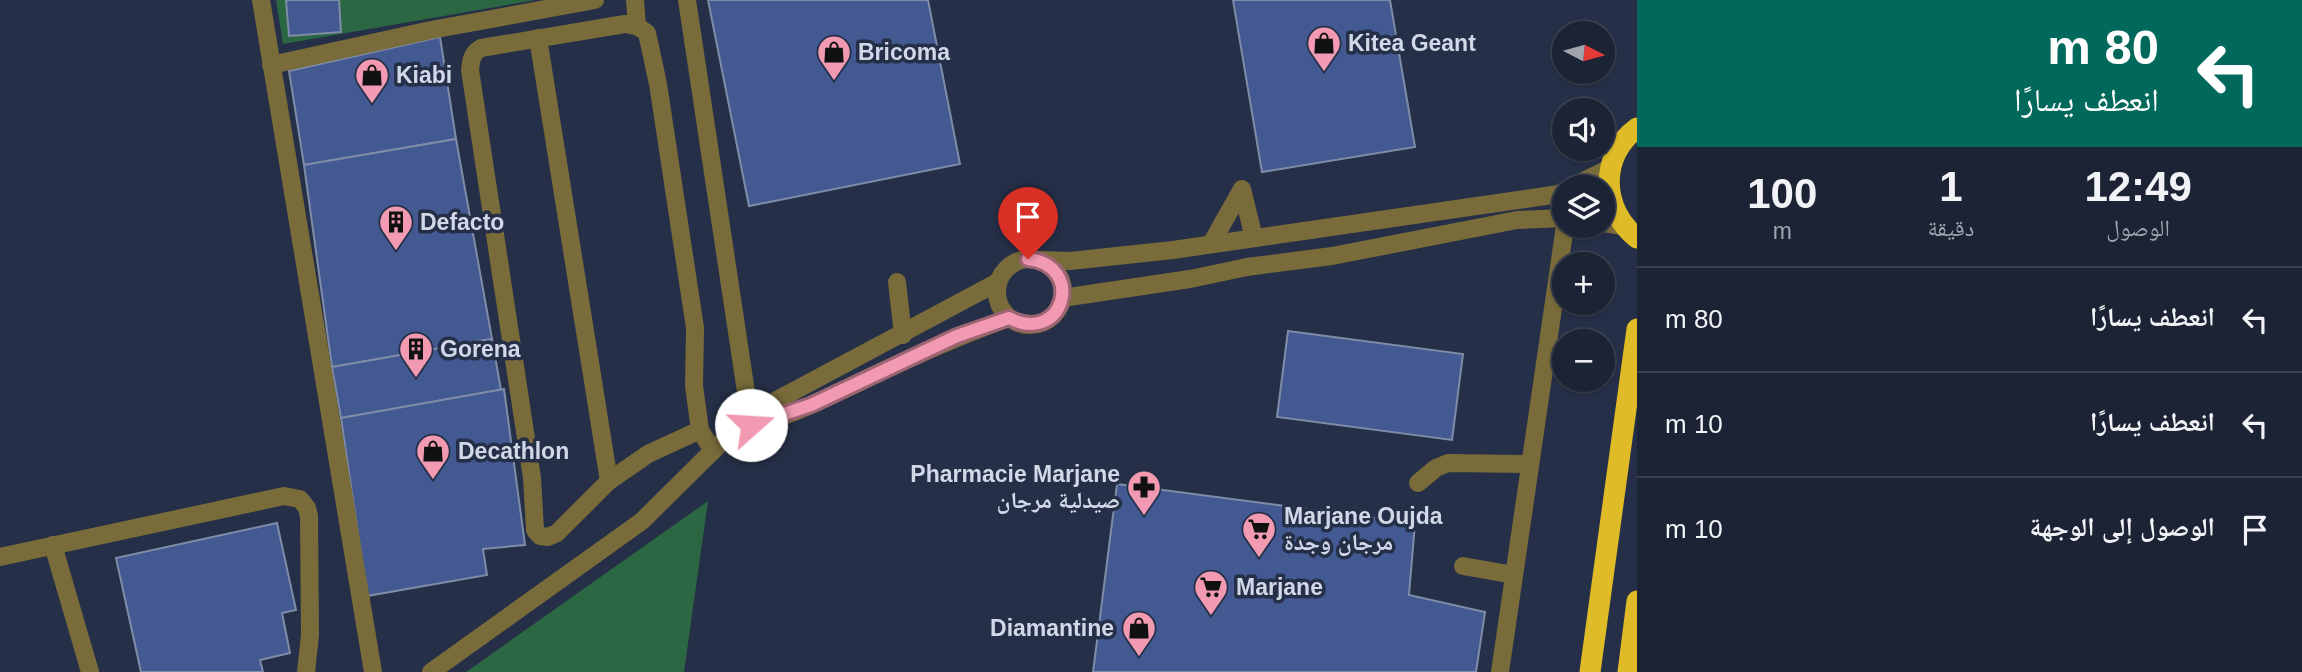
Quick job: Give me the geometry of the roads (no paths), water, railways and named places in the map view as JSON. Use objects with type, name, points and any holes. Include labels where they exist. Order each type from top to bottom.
[{"type":"highway","points":[[1621,229],[1610,198],[1610,168],[1619,147],[1637,128]]},
{"type":"highway","points":[[1590,672],[1637,328]]},
{"type":"highway","points":[[1628,672],[1637,601]]},
{"type":"street","points":[[261,0],[373,672]]},
{"type":"street","points":[[271,65],[431,30],[595,0]]},
{"type":"street","points":[[635,0],[637,26]]},
{"type":"street","points":[[687,0],[746,422]]},
{"type":"street","points":[[700,430],[648,454],[609,481],[557,533],[548,537],[540,536],[535,530],[531,478],[470,70],[475,51],[625,24],[637,26],[647,33],[658,84],[695,328],[694,386],[700,430],[713,452]]},
{"type":"street","points":[[538,38],[609,481]]},
{"type":"street","points":[[1596,175],[1610,168]]},
{"type":"street","points":[[1211,244],[1242,189],[1254,238]]},
{"type":"street","points":[[431,672],[642,521],[746,422],[998,282],[1012,264],[1028,259],[1070,261],[1173,250],[1552,194]]},
{"type":"street","points":[[1062,298],[1190,279],[1247,267],[1332,256],[1517,220],[1552,219]]},
{"type":"street","points":[[1500,672],[1563,238]]},
{"type":"street","points":[[998,282],[1001,309],[1009,318],[1022,324],[1045,322],[1058,309],[1063,287],[1059,276],[1049,265],[1039,260]]},
{"type":"street","points":[[897,282],[903,335]]},
{"type":"street","points":[[746,422],[811,405],[957,336],[1009,318]]},
{"type":"street","points":[[1418,483],[1436,468],[1448,463],[1530,464]]},
{"type":"street","points":[[0,557],[284,496],[300,499],[309,516],[310,635],[306,672]]},
{"type":"street","points":[[53,545],[90,672]]},
{"type":"street","points":[[1463,566],[1514,575]]},
{"type":"place","name":"Kitea Geant","points":[[1324,73]]},
{"type":"place","name":"Bricoma","points":[[834,82]]},
{"type":"place","name":"Kiabi","points":[[372,105]]},
{"type":"place","name":"Defacto","points":[[396,252]]},
{"type":"place","name":"Gorena","points":[[416,379]]},
{"type":"place","name":"Decathlon","points":[[433,481]]},
{"type":"place","name":"Pharmacie Marjane صيدلية مرجان","points":[[1144,517]]},
{"type":"place","name":"Marjane Oujda مرجان وجدة","points":[[1259,559]]},
{"type":"place","name":"Marjane","points":[[1211,617]]},
{"type":"place","name":"Diamantine","points":[[1139,658]]}]
